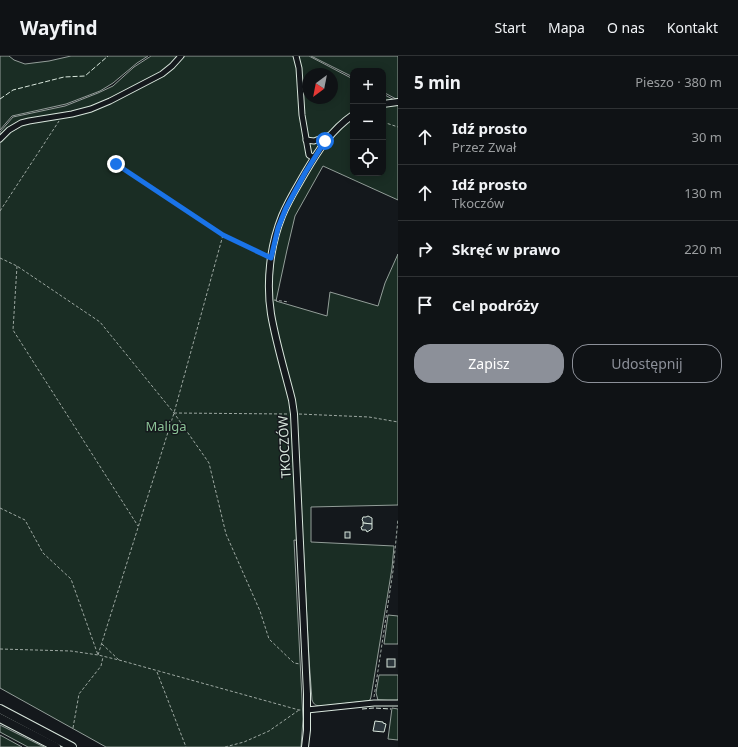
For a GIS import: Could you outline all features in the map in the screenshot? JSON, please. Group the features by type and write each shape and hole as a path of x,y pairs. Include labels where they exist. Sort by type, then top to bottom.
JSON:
{"main road":[{"path":"0,709 72,747"},
{"path":"0,718 56,747"}],"street":[{"path":"0,139 9,130 20,123 62,116 91,109 114,99 162,74 181,56"},
{"path":"296,56 299,68 302,115 306,140 309,154 314,158"},
{"path":"386,104 398,102"},
{"name":"TKOCZÓW","path":"305,747 307,710 306,664 294,414 271,315 269,286 271,258 276,235 291,197 320,148 332,132 350,117"},
{"path":"306,140 314,142 332,132"},
{"path":"307,710 374,703 398,703"}],"path":[{"path":"0,211 62,116"},
{"path":"386,123 398,127"},
{"path":"116,164 223,235 271,258"},
{"path":"98,655 174,413 223,235"},
{"path":"0,258 17,266 100,322 174,413 209,463 226,534 260,611 269,639 294,664 306,664"},
{"path":"17,266 12,330 138,527"},
{"path":"276,300 289,302"},
{"path":"174,413 294,414 370,417 398,422"},
{"path":"0,508 25,520 44,553 71,580 98,655"},
{"path":"374,703 393,571 398,519"},
{"path":"102,643 119,660"},
{"path":"0,649 71,651 98,655 299,710 307,710"},
{"path":"73,728 79,694 101,666 104,657"},
{"path":"157,671 186,747"},
{"path":"225,747 244,742 269,731 299,710"}],"green space":[{"path":"0,56 9,56 14,60 25,64 71,56 148,56 100,91 66,104 12,116 0,130"},
{"name":"Maliga","path":"151,56 309,56 332,68 302,68 302,104 338,104 338,71 350,77 350,176 386,176 386,96 398,102 398,200 323,166 295,216 276,301 327,316 330,292 378,306 385,283 398,254 398,505 311,507 311,542 394,546 392,568 371,697 370,700 367,701 322,706 316,705 312,700 303,541 294,540 303,719 301,747 106,747 0,688 0,132 13,117 65,106 113,86 134,67"},
{"path":"311,56 398,56 398,100 386,94 386,68 350,68 350,76 338,70 338,68 335,68"},
{"path":"388,615 398,616 398,644 384,644"},
{"path":"379,675 398,675 398,701 378,700 376,693"},
{"path":"392,708 398,709 398,740 388,739"},
{"path":"0,725 44,747 28,747 0,732"},
{"path":"0,735 22,747 0,747"}],"building":[{"path":"368,516 372,518 372,524 363,523 363,517"},
{"path":"363,523 372,524 372,529 367,532 366,530 362,530 361,527 363,526"},
{"path":"345,532 350,532 350,538 345,538"},
{"path":"387,659 395,659 395,667 387,667"},
{"path":"375,721 386,724 384,732 373,731"}],"fence":[{"path":"0,99 13,90 64,77 85,76 108,56"},
{"path":"362,709 391,709"}],"route":[{"path":"116,164 223,235 271,258 278,228 286,208 316,154 325,141"}]}
